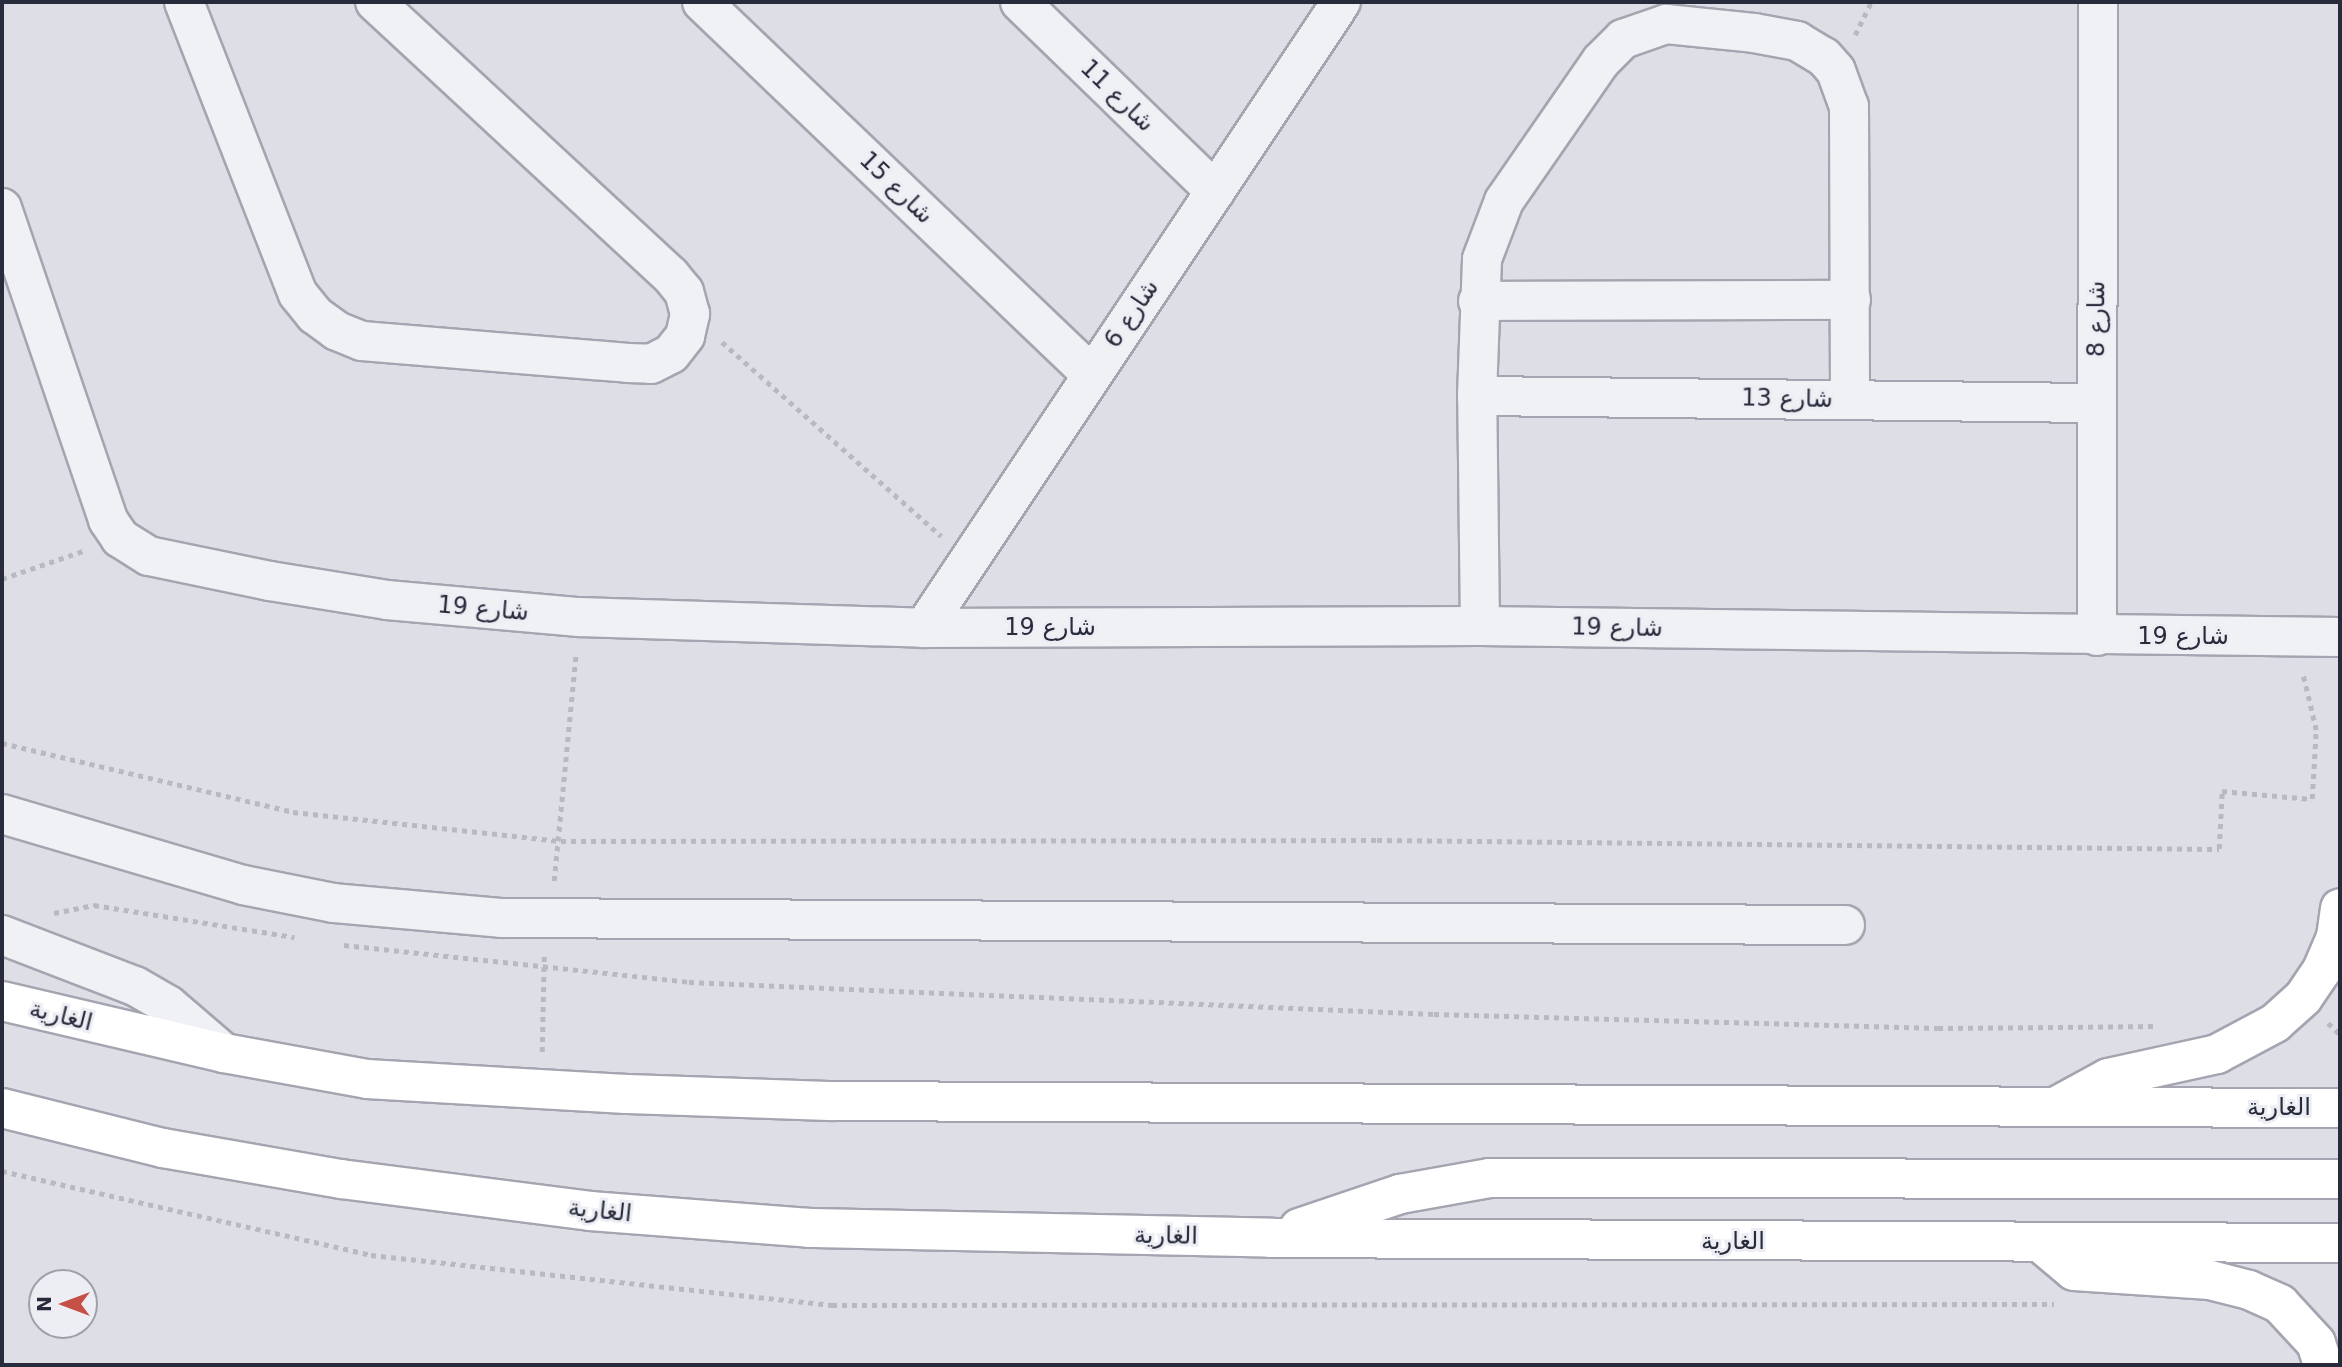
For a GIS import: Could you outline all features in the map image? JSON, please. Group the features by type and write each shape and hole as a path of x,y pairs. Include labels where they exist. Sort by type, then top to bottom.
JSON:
{"main road":[{"path":"2055,1107 2108,1078 2217,1054 2275,1023 2303,998 2322,970 2336,937 2340,908"},
{"name":"الغارية","path":"2,1001 224,1053 367,1079 541,1090 831,1101 2340,1108"},
{"name":"الغارية","path":"2,1108 163,1148 313,1175 590,1211 808,1228 1270,1238 2043,1245 2340,1243"},
{"path":"1270,1238 1400,1194 1490,1178 2340,1178"},
{"path":"2043,1245 2074,1271 2210,1280 2249,1290 2280,1304 2316,1343 2323,1365"}],"street":[{"path":"184,2 299,294 315,315 337,331 388,344 651,364 671,354 685,336 690,314 684,292 670,275 374,2"},
{"name":"شارع 15","path":"702,2 1091,374"},
{"name":"شارع 6","path":"924,628 1341,2"},
{"name":"شارع 8","path":"2097,636 2098,2"},
{"name":"شارع 11","path":"1022,3 1215,191"},
{"path":"1480,626 1478,301 1487,239 1517,181 1610,49 1636,32 1666,24 1797,41 1824,57 1836,71 1849,106 1850,399"},
{"path":"2,208 108,520 120,538"},
{"path":"1478,301 1851,300"},
{"name":"شارع 13","path":"1477,396 2096,403"},
{"name":"شارع 19","path":"120,538 149,556 270,581 387,600 579,618 924,628 1480,626 2097,636 2340,637"},
{"path":"2,814 243,885 334,903 548,918 1845,925"},
{"path":"2,935 135,986 168,1005 224,1053"}],"path":[{"path":"690,314 969,560"},
{"path":"2,579 120,538"},
{"path":"541,1090 542,968 561,841 579,618"},
{"path":"2,743 293,812 561,841 1391,840 2219,849 2222,791 2312,799 2316,730 2295,637"},
{"path":"41,916 94,905 299,938"},
{"path":"340,944 689,982 1434,1014 1938,1028 2169,1026"},
{"path":"2,1171 372,1255 832,1306 2058,1304"}]}
